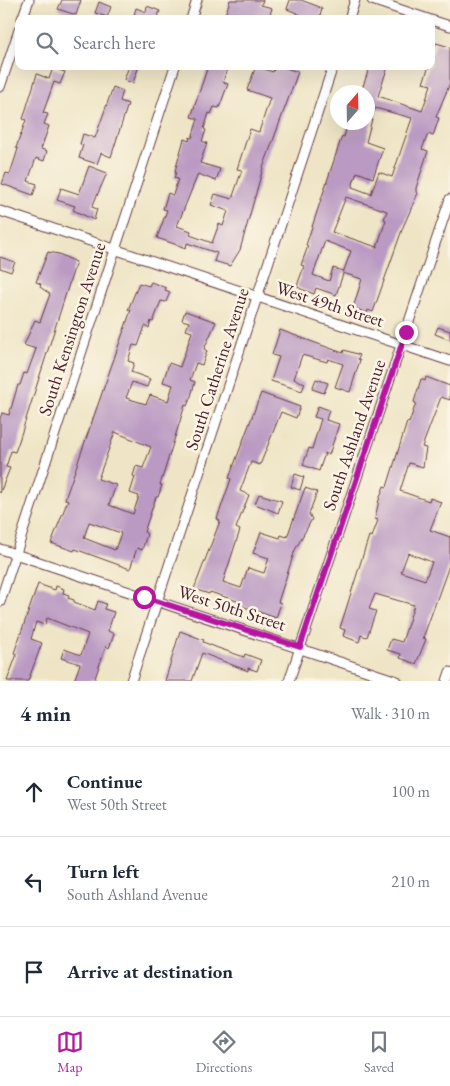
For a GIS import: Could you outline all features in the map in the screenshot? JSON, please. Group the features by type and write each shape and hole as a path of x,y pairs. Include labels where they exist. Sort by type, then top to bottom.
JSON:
{"street":[{"path":"23,15 29,0"},
{"path":"192,15 197,0"},
{"path":"350,15 355,0"},
{"path":"372,0 416,15"},
{"path":"435,21 450,26"},
{"path":"0,87 15,42"},
{"name":"South Kensington Avenue","path":"0,602 175,70"},
{"name":"South Catherine Avenue","path":"131,681 332,70"},
{"name":"South Ashland Avenue","path":"289,681 450,199"},
{"name":"West 49th Street","path":"0,211 450,361"},
{"name":"West 50th Street","path":"0,549 300,647 397,681"},
{"path":"447,681 450,672"}],"building":[{"path":"62,0 81,0 76,15 58,9"},
{"path":"230,0 263,0 261,5 272,8 270,15 225,15"},
{"path":"290,0 301,0 322,9 320,15 301,15 287,9"},
{"path":"99,2 111,7 108,15 95,13"},
{"path":"147,6 160,11 158,15 134,15 136,8 146,12"},
{"path":"436,43 450,47 450,83 436,117 439,118 433,136 428,134 422,149 428,151 416,188 418,193 403,227 373,312 368,310 367,313 353,308 362,279 343,273 336,295 316,288 314,294 297,286 304,266 301,265 308,246 306,245 342,136 344,137 346,130 369,130 366,142 383,148 373,178 357,172 352,187 371,194 379,172 392,177 412,118 375,108 375,85 363,85 369,70 387,70 378,96 422,111 431,85 423,83 428,70 435,70","holes":["346,197 387,211 384,219 386,220 377,247 332,232","325,241 351,251 344,271 333,268 329,281 313,275"]},
{"path":"52,70 65,72 60,84 54,82 43,113 48,114 44,124 49,126 41,149 47,151 44,161 36,158 28,181 37,184 33,195 2,184 6,173 10,174 18,149 16,148 26,120 23,119 37,74 49,79"},
{"path":"128,70 138,70 133,83 124,80"},
{"path":"207,70 227,70 223,82 228,84 219,108 214,107 211,114 209,113 204,129 206,130 202,141 207,143 200,163 220,169 216,181 198,174 177,226 191,231 190,235 212,243 219,224 223,226 228,211 211,205 215,194 232,199 242,170 237,169 250,129 259,132 270,98 247,90 254,70 273,72 274,70 292,70 298,72 263,168 240,250 230,266 214,261 217,253 187,243 186,248 157,238 167,210 163,209 168,193 173,195 178,179 174,178 175,171 184,139 189,141 190,137 192,138 198,119 191,117"},
{"path":"113,87 123,91 120,101 128,104 111,157 101,153 97,164 79,158 83,145 80,144 83,134 95,138"},
{"path":"89,166 107,173 92,207 97,209 94,220 73,210 75,206 57,200 61,188 79,194"},
{"path":"48,252 59,254 76,262 19,441 15,452 11,451 6,467 10,468 0,493 0,419 2,413 9,415 18,385 20,385 24,373 27,374 36,349 24,345 35,320 40,322 50,294 40,287 41,284 36,282"},
{"path":"0,257 15,262 11,272 0,268"},
{"path":"151,282 166,288 165,290 170,292 166,302 161,301 149,328 145,326 138,346 133,345 128,361 134,363 131,372 150,379 147,387 132,382 126,398 146,404 150,395 168,401 173,385 163,382 169,363 180,367 192,332 186,330 189,322 182,320 185,311 216,322 204,349 207,351 202,365 196,363 190,380 195,382 191,396 187,406 185,405 160,485 162,485 144,532 147,534 142,550 137,548 130,569 75,549 74,551 51,543 68,500 65,499 131,310 128,310 139,283 149,286","holes":["115,432 151,447 143,468 136,466 133,476 135,477 130,493 139,496 133,514 109,505 116,485 98,479","89,522 121,533 115,550 84,538"]},
{"path":"438,327 450,331 450,340 435,334"},
{"path":"280,330 343,353 344,350 360,355 350,392 335,387 343,364 328,359 327,362 302,355 294,379 305,383 302,391 271,381 279,357 272,355"},
{"path":"426,377 450,386 450,400 441,397 422,447 426,448 423,467 409,463 400,491 429,501 430,498 441,502 430,530 450,537 450,563 423,638 426,639 416,664 400,658 401,654 387,650 391,639 402,642 414,605 375,594 369,609 376,611 367,637 361,635 359,642 343,636 345,630 340,628 369,536 372,537 378,520 375,519 379,500 384,486 387,487 407,422 409,423 416,403 414,402 421,379 425,381","holes":["408,553 432,562 425,580 401,572"]},
{"path":"316,379 328,383 324,393 312,389"},
{"path":"261,393 300,407 296,418 281,412 260,465 251,462 240,491 249,495 236,528 240,530 223,582 241,588 248,568 264,573 269,558 253,553 261,532 280,538 281,535 287,537 305,488 317,492 309,514 312,519 295,550 278,602 281,603 276,618 236,604 237,601 194,589 220,521 217,519 231,479 229,478"},
{"path":"318,406 329,410 326,420 339,424 329,455 325,453 319,471 303,465 309,448 312,449 321,419 314,417"},
{"path":"295,474 304,477 300,490 291,487"},
{"path":"259,494 282,501 278,513 255,504"},
{"path":"38,584 55,590 56,586 64,589 63,593 69,595 68,598 95,610 98,601 106,604 104,609 114,612 108,631 114,634 109,648 106,646 94,681 74,681 80,664 61,658 64,649 81,655 88,634 47,618 45,625 36,622 31,639 42,643 28,681 7,681 17,654 14,653"},
{"path":"180,631 204,640 203,642 218,648 244,657 245,654 261,660 257,671 248,668 248,671 202,653 192,681 165,681"}],"route":[{"path":"144,597 300,647 406,332"}]}
